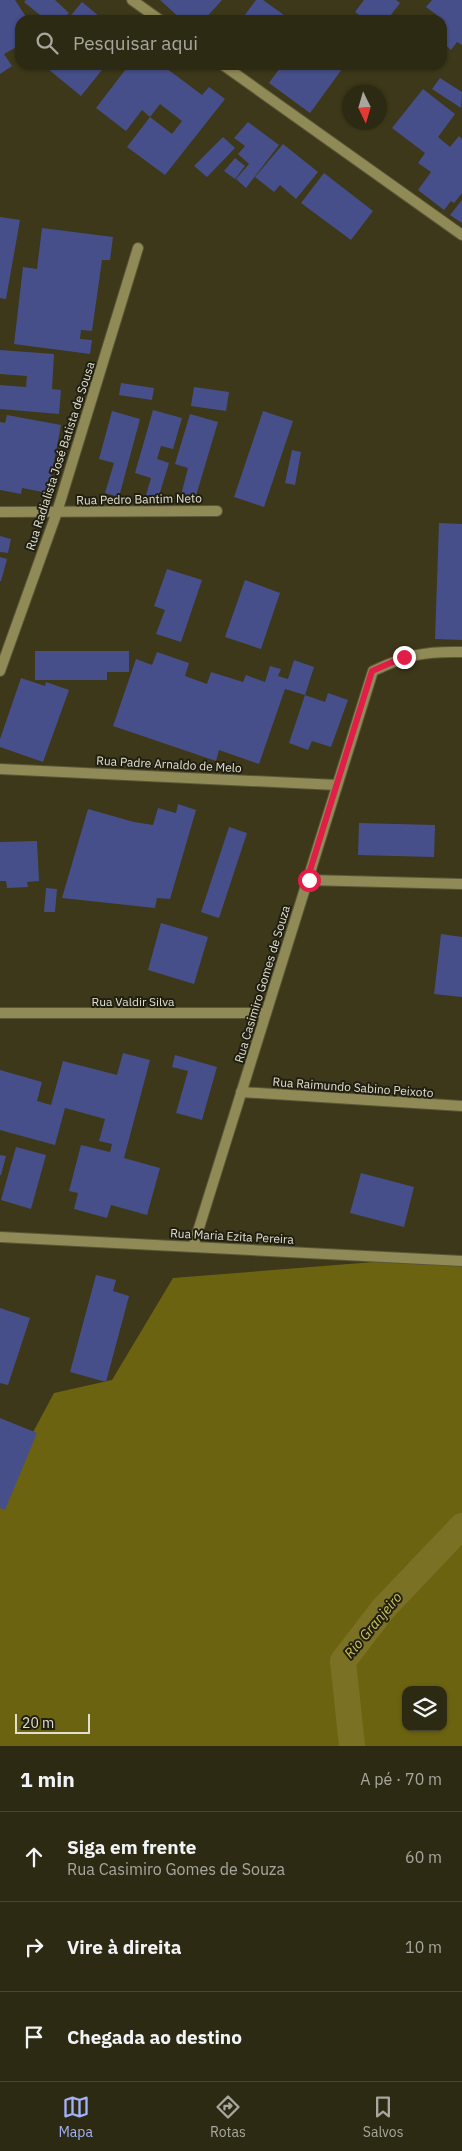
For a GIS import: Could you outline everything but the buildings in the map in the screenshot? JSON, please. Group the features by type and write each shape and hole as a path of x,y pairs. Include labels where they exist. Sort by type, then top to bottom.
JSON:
{"street":[{"path":"132,0 153,15"},
{"path":"230,70 462,235"},
{"name":"Rua Radialista José Batista de Sousa","path":"0,671 57,512 138,248"},
{"name":"Rua Pedro Bantim Neto","path":"0,512 218,511"},
{"name":"Rua Casimiro Gomes de Souza","path":"193,1247 372,671 404,657 438,651 462,652"},
{"name":"Rua Padre Arnaldo de Melo","path":"0,769 337,785"},
{"path":"307,880 462,884"},
{"name":"Rua Valdir Silva","path":"0,1013 266,1013"},
{"name":"Rua Raimundo Sabino Peixoto","path":"242,1092 462,1106"},
{"name":"Rua Maria Ezita Pereira","path":"0,1237 462,1261"}],"shaded area":[{"path":"462,1255 462,1746 0,1746 0,1494 54,1393 112,1380 173,1278"}],"waterway":[{"name":"Rio Granjeiro","path":"352,1746 343,1661 383,1609 462,1526"}],"route":[{"path":"309,880 307,880 372,671 404,657"}]}
